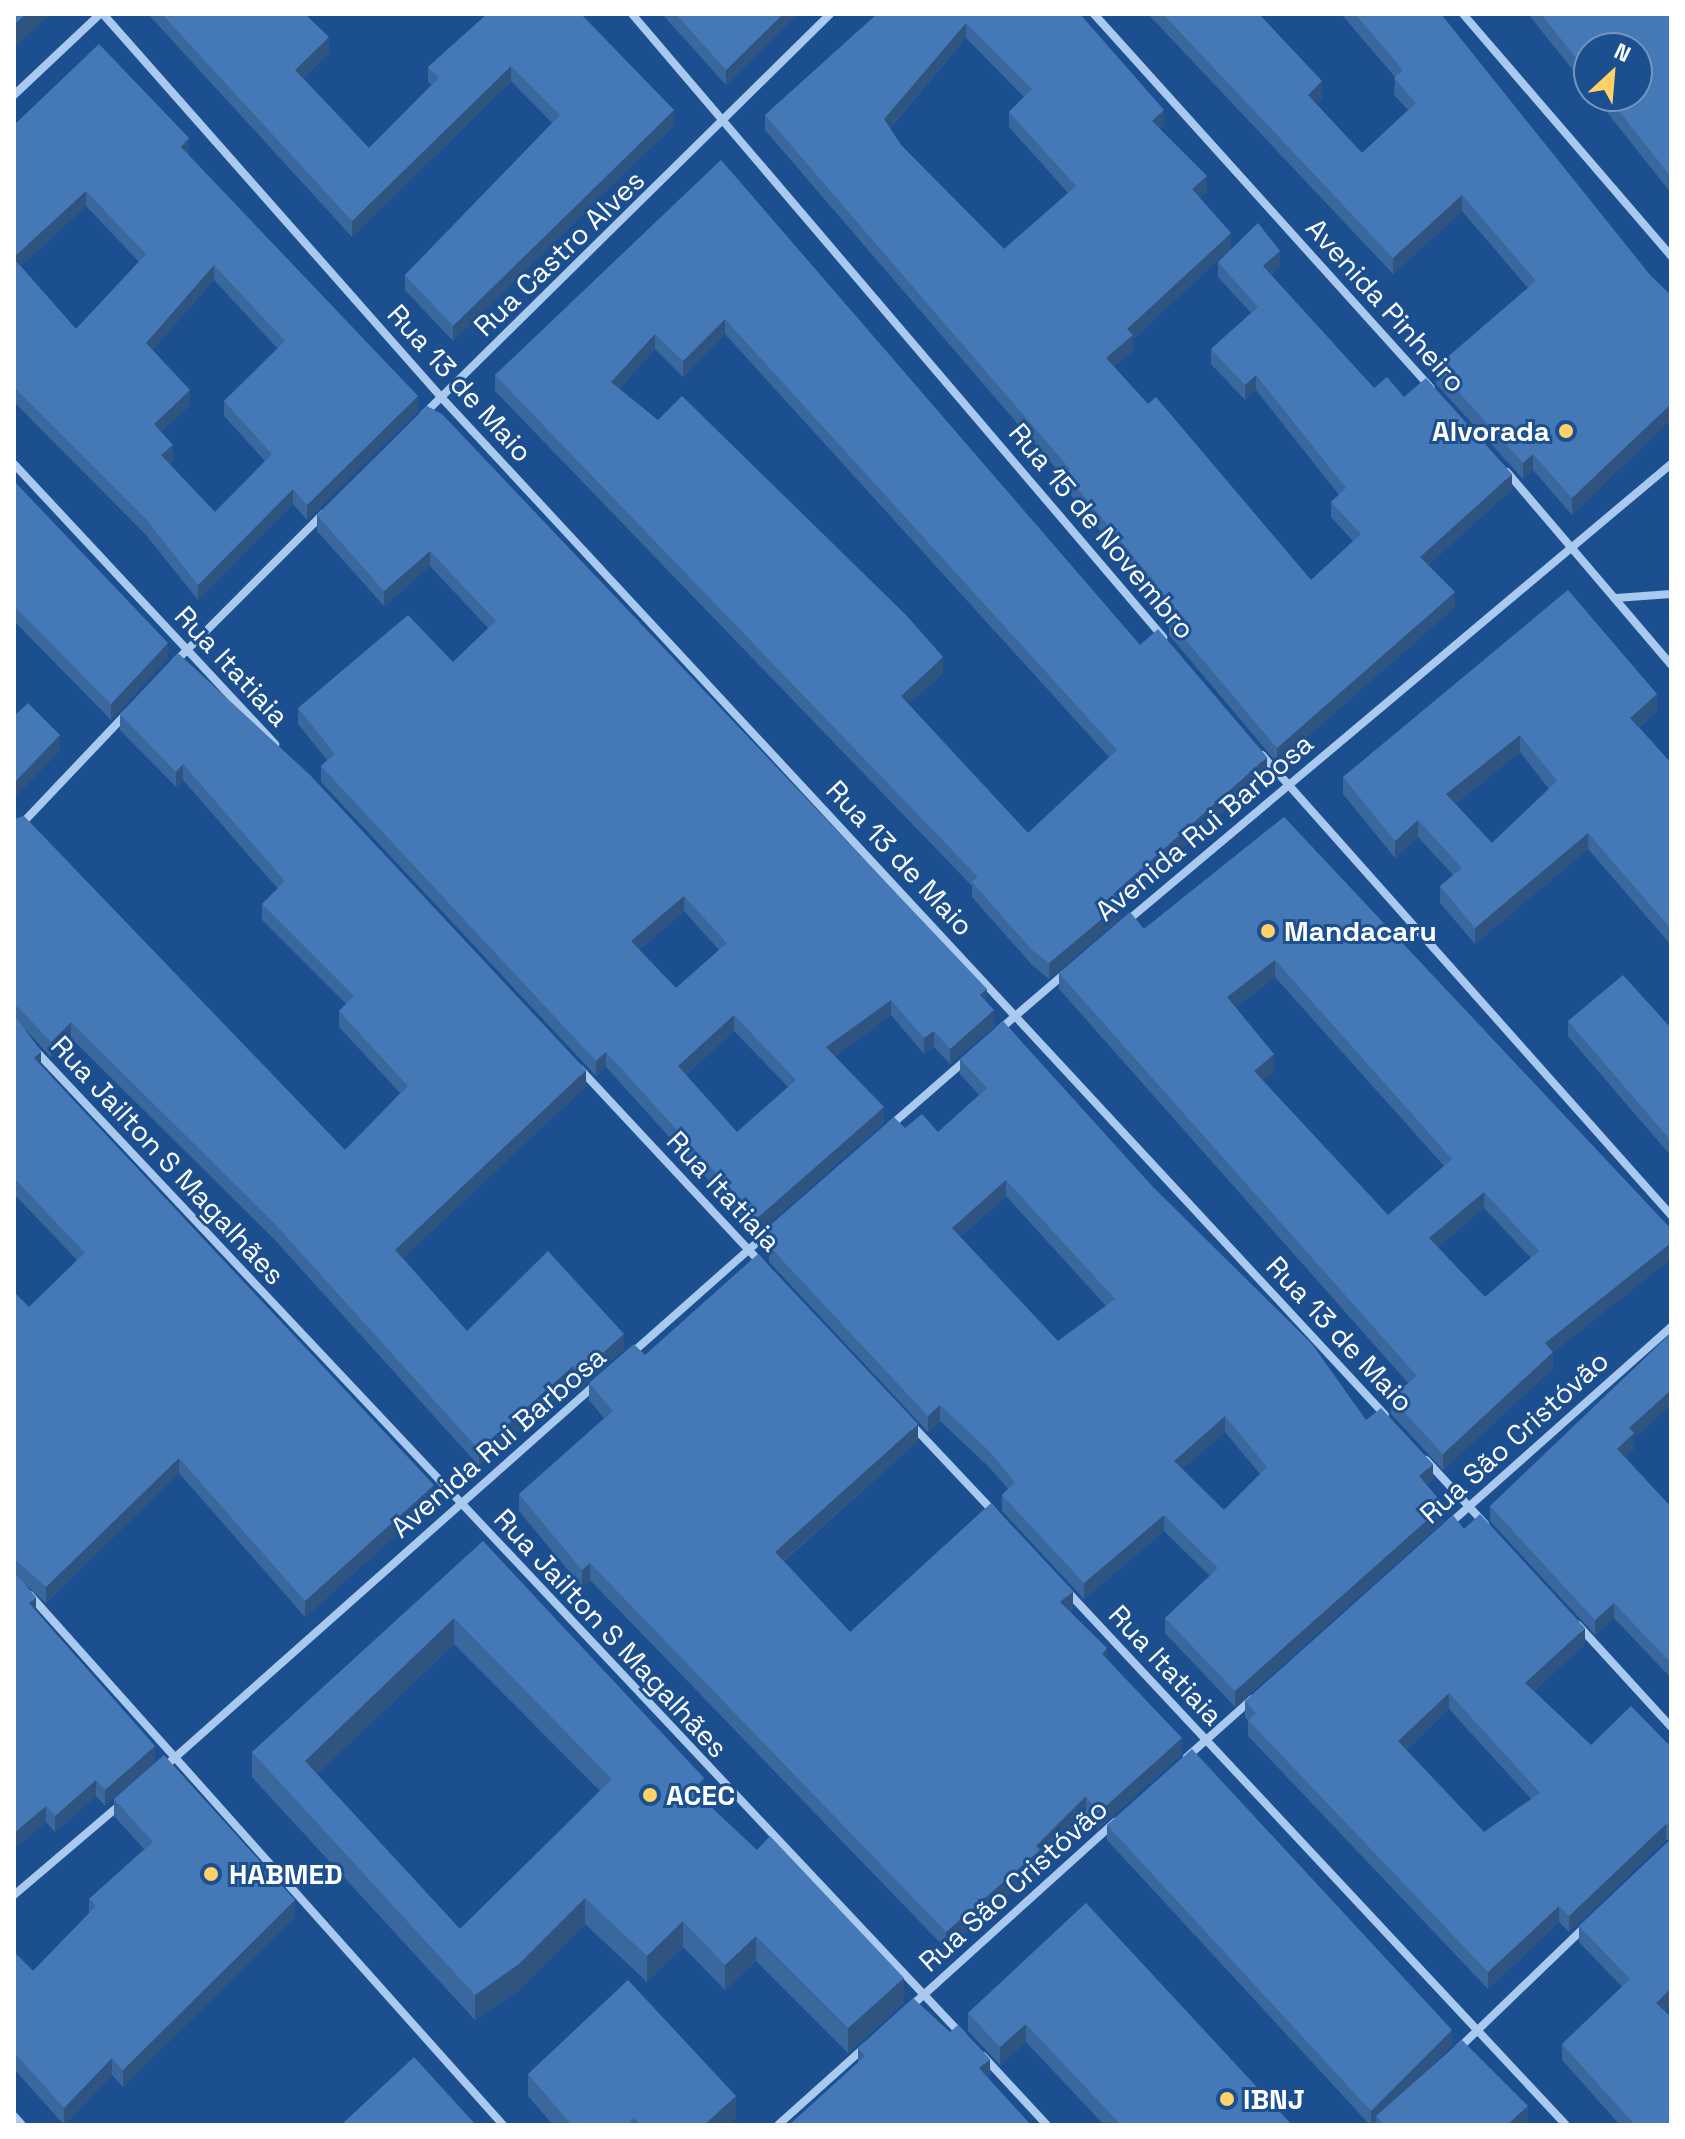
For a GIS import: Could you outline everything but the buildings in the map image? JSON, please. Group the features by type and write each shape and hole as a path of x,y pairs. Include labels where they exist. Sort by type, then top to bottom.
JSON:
{"street":[{"path":"14,95 102,14"},
{"name":"Rua 13 de Maio","path":"102,14 441,397 1017,1015 1393,1425"},
{"name":"Rua 15 de Novembro","path":"632,14 728,122 1176,652"},
{"name":"Rua Castro Alves","path":"408,430 728,122 830,14"},
{"name":"Avenida Pinheiro","path":"1094,14 1436,394"},
{"path":"1463,14 1671,256"},
{"name":"Rua Itatiaia","path":"14,464 284,753"},
{"name":"Avenida Rui Barbosa","path":"1111,935 1287,785 1575,548 1671,464"},
{"path":"1500,465 1575,548 1671,665"},
{"path":"165,672 331,507"},
{"path":"1616,598 1671,594"},
{"path":"14,832 133,706"},
{"path":"1257,749 1671,1215"},
{"path":"993,1035 1075,965"},
{"name":"Rua Jailton S Magalhães","path":"25,1040 1047,2125"},
{"path":"877,1137 982,1045"},
{"name":"Rua Itatiaia","path":"565,1054 771,1273"},
{"name":"Avenida Rui Barbosa","path":"622,1362 784,1219"},
{"name":"Rua São Cristóvão","path":"1433,1538 1671,1327"},
{"name":"Avenida Rui Barbosa","path":"150,1779 610,1372"},
{"path":"901,1413 999,1518"},
{"name":"Rua 13 de Maio","path":"1415,1448 1490,1530"},
{"name":"Rua Itatiaia","path":"1054,1577 1566,2125"},
{"path":"24,1588 173,1759 503,2125"},
{"path":"1565,1611 1671,1727"},
{"path":"1171,1772 1266,1687"},
{"path":"14,1895 128,1798"},
{"name":"Rua São Cristóvão","path":"902,2015 1124,1814"},
{"path":"1444,2062 1602,1910"},
{"path":"778,2125 879,2035"},
{"path":"14,2116 22,2125"}],"place":[{"name":"Alvorada","path":"1566,431"},
{"name":"Mandacaru","path":"1268,931"},
{"name":"ACEC","path":"650,1795"},
{"name":"HABMED","path":"211,1874"},
{"name":"IBNJ","path":"1227,2099"}]}
